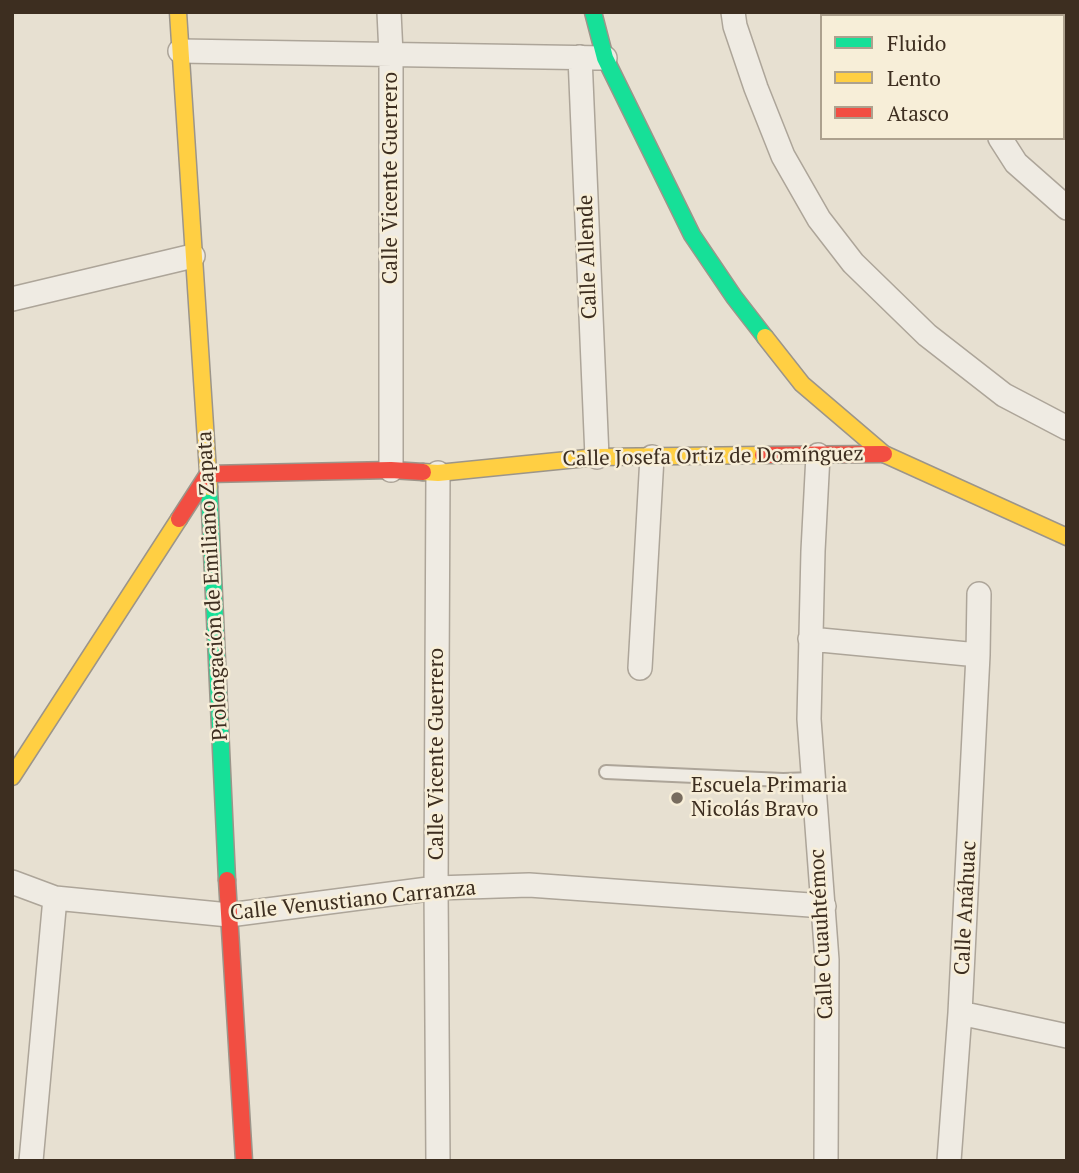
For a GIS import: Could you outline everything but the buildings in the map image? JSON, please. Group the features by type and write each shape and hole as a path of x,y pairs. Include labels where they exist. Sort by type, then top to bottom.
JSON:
{"street":[{"name":"Prolongación de Emiliano Zapata","path":"178,12 208,474 229,915 244,1161"},
{"name":"Calle Vicente Guerrero","path":"389,12 391,470"},
{"path":"593,12 605,58 692,235 734,298 802,384 884,454 1067,537"},
{"path":"733,12 735,26 756,88 783,156 819,219 853,263 927,335 1004,395 1067,428"},
{"path":"180,51 605,58"},
{"name":"Calle Allende","path":"580,57 597,457"},
{"path":"1001,140 1016,163 1067,208"},
{"path":"12,299 193,256"},
{"name":"Calle Josefa Ortiz de Domínguez","path":"208,474 391,470 438,473 597,457 884,454"},
{"name":"Calle Cuauhtémoc","path":"818,455 809,719 827,960 826,1161"},
{"path":"640,668 652,457"},
{"name":"Calle Vicente Guerrero","path":"438,473 438,1161"},
{"path":"12,777 20,756 208,474"},
{"name":"Calle Anáhuac","path":"949,1161 960,1013 979,594"},
{"path":"810,639 978,656"},
{"name":"Calle Venustiano Carranza","path":"12,883 55,898 229,915 436,888 529,885 824,906"},
{"path":"31,1161 55,898"},
{"path":"960,1013 1067,1036"}],"lane":[{"path":"606,772 813,779"}],"traffic: fast":[{"path":"593,12 605,58 692,235 765,337"},
{"path":"209,487 227,880"}],"traffic: slow":[{"path":"178,12 209,487"},
{"path":"765,337 802,384 884,454 1067,537"},
{"path":"423,472 438,473 597,457 763,455"},
{"path":"12,777 179,519"}],"traffic: jam":[{"path":"763,455 884,454"},
{"path":"179,519 208,474 391,470 423,472"},
{"path":"227,880 244,1161"}],"place":[{"name":"Escuela Primaria Nicolás Bravo","path":"677,798"}]}
